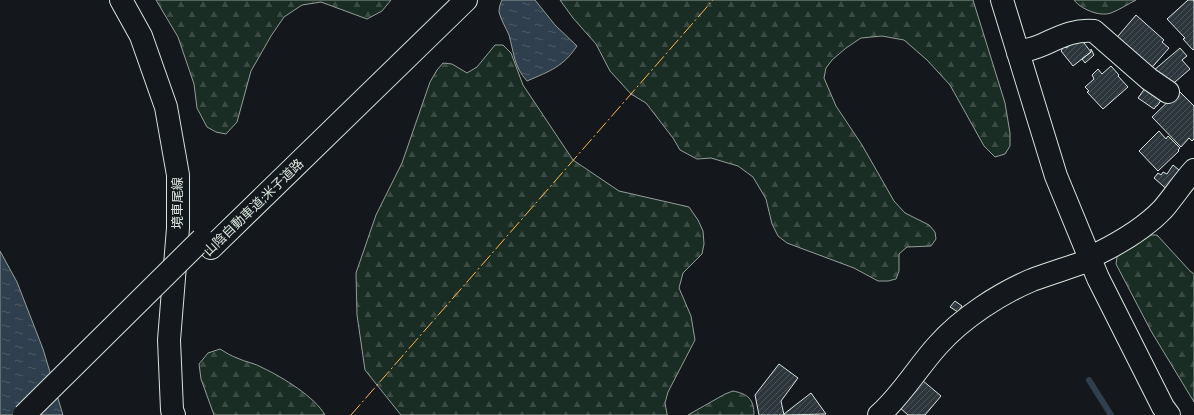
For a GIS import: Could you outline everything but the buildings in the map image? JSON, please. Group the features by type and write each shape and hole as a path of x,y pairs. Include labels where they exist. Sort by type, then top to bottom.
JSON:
{"main road":[{"name":"境車尾線","path":"121,0 141,36 166,107 178,175 178,228 169,340 172,410 174,415"},
{"name":"山陰自動車道;米子道路","path":"24,415 206,244 418,37 448,0"},
{"name":"山陰自動車道;米子道路","path":"418,37 466,0"},
{"path":"1002,0 1056,176 1095,256 1098,278 1169,415"},
{"path":"1018,53 1068,33 1084,30 1094,31 1149,79 1168,92"},
{"path":"879,415 890,406 938,346 954,329 976,312 1005,293 1026,283 1095,256 1131,236 1153,219 1194,170"},
{"name":"山陰自動車道;米子道路","path":"41,415 206,244"}],"green space":[{"path":"156,0 391,0 382,11 367,19 321,2 302,5 284,17 251,71 237,122 226,134 216,132 207,127 197,108 194,84 178,37"},
{"path":"560,0 973,0 1005,103 1010,133 1010,146 1005,154 995,157 984,146 950,85 927,60 904,40 882,36 861,38 832,60 826,68 824,78 836,106 862,145 894,201 905,213 929,225 935,232 936,239 931,246 907,247 899,254 899,271 896,279 878,281 854,268 787,243 778,236 772,224 766,199 753,177 738,166 711,158 697,159 680,150 673,138 646,103 631,94 610,71 596,44 573,18"},
{"path":"1074,0 1136,0 1114,12 1101,14 1086,9"},
{"path":"495,45 503,45 511,53 523,85 573,160 619,191 689,207 698,220 703,231 704,244 702,254 683,273 679,288 691,316 695,340 668,392 665,403 668,415 401,415 365,370 357,315 356,273 376,215 402,163 430,82 437,70 443,63 452,64 467,73 477,67"},
{"path":"1144,235 1157,235 1194,274 1194,402 1151,331 1116,264 1117,257 1120,253"},
{"path":"220,349 235,357 260,366 288,382 314,401 325,415 214,415 201,379 199,364 208,353"},
{"path":"733,391 743,394 749,398 753,405 754,415 688,415 725,394"}],"water":[{"path":"502,0 535,0 555,25 577,46 561,64 527,81 519,70 513,54 509,35 499,12"},
{"path":"0,251 17,282 43,349 63,415 0,415"}],"waterway":[{"path":"1089,380 1111,415"}],"power":[{"path":"351,415 713,0"}]}
